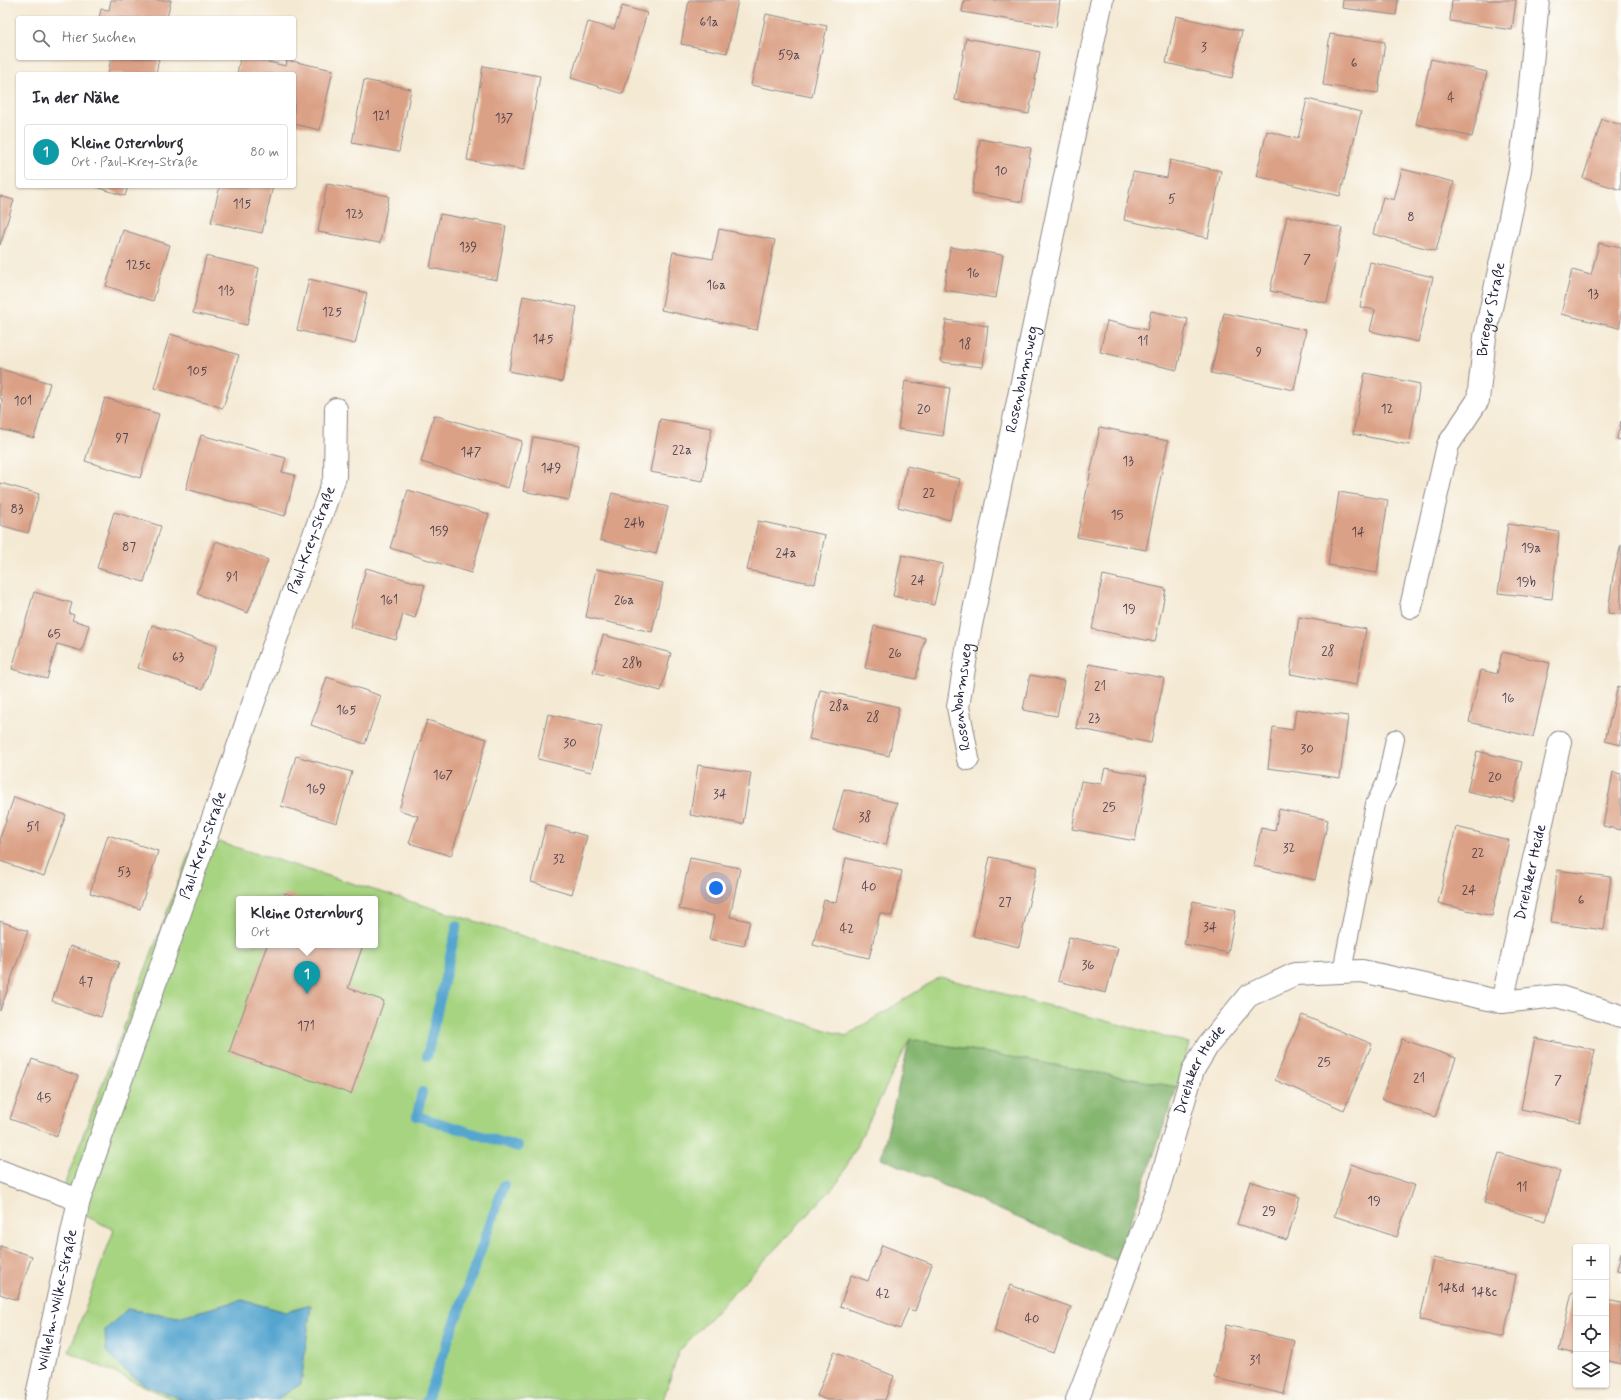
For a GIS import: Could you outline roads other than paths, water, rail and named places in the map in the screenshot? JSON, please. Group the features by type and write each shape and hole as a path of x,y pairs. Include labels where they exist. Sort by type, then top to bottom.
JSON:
{"street":[{"name":"Rosenbohmsweg","path":"968,759 958,707 970,630 1102,0"},
{"name":"Brieger Straße","path":"1411,607 1448,445 1478,400 1485,337 1520,170 1538,0"},
{"name":"Paul-Krey-Straße","path":"79,1200 273,647 335,477 336,409"},
{"name":"Drielaker Heide","path":"1502,1002 1560,742"},
{"name":"Drielaker Heide","path":"1077,1400 1159,1187 1193,1070 1208,1045 1248,996 1295,974 1342,971 1362,972 1502,1002 1557,996 1621,1016"},
{"path":"0,1171 79,1200"},
{"name":"Wilhelm-Wilke-Straße","path":"36,1400 79,1200"}],"lane":[{"path":"1342,971 1375,804 1386,782 1395,739"}],"water":[{"path":"242,1300 286,1312 311,1305 301,1384 275,1400 183,1400 143,1384 123,1369 106,1351 105,1330 127,1309 178,1317"}],"waterway":[{"path":"427,1056 457,925"},
{"path":"422,1092 417,1116 518,1147"},
{"path":"427,1400 504,1185"}],"place":[{"name":"Kleine Osternburg","path":"307,994"}]}
